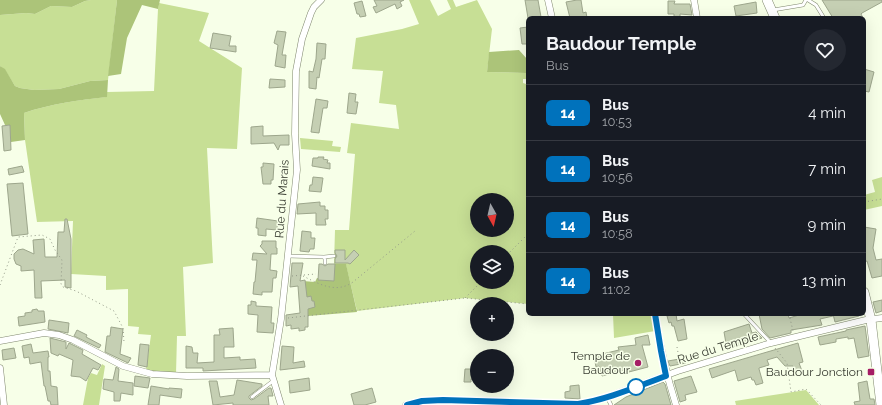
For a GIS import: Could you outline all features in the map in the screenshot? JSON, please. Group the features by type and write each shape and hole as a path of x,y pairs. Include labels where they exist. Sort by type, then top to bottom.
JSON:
{"main road":[{"path":"767,0 773,14"},
{"path":"866,300 871,320 881,405"}],"street":[{"path":"548,0 552,16"},
{"path":"690,0 695,0 697,16"},
{"name":"Rue du Marais","path":"282,405 272,378 281,319 297,170 295,134 297,62 302,39 311,12 319,1"},
{"path":"655,316 666,376 676,405"},
{"name":"Rue du Temple","path":"406,405 422,401 443,400 572,404 590,402 678,372 771,343 882,318"},
{"path":"0,341 44,333 59,335 73,340 123,366 152,374 272,378"},
{"path":"0,368 4,405"}],"lane":[{"path":"773,14 803,5 807,0 816,5 823,16"},
{"path":"288,256 334,256"},
{"path":"324,257 325,264"},
{"path":"746,316 771,343"},
{"path":"252,397 272,378"},
{"path":"607,397 611,405"}],"path":[{"path":"866,202 882,199"},
{"path":"303,276 328,287 345,287 415,231"},
{"path":"0,285 18,237 42,235 50,239 54,250 62,260 61,284 63,287 76,291 114,311 123,328 124,342"},
{"path":"514,248 526,236"},
{"path":"286,276 316,274"},
{"path":"465,298 474,289"},
{"path":"281,319 465,298 526,304"},
{"path":"790,316 795,338"},
{"path":"771,343 787,363 791,392 806,389 821,405"},
{"path":"677,347 679,358 677,361 678,372"}],"green space":[{"path":"0,0 91,0 72,7 51,6 35,14 26,13 0,15"},
{"path":"91,0 117,0 108,80 90,81 59,89 34,90 15,86 5,70 0,66 0,15 26,13 35,14 51,6 72,7"},
{"path":"117,0 160,0 158,9 142,5 127,38 121,74 108,76"},
{"path":"409,0 430,0 438,16 451,9 447,0 453,0 456,7 477,0 492,29 487,72 526,73 526,79 523,79 523,83 526,84 526,304 514,303 514,297 470,297 470,298 357,311 346,265 334,264 335,230 349,230 355,154 347,153 351,123 399,129 396,105 379,103 383,71 352,69 356,38 419,24"},
{"path":"159,3 209,13 199,41 242,68 237,149 207,148 213,263 183,267 186,336 177,336 176,374 146,370 151,335 138,334 139,327 128,326 128,289 106,290 106,276 71,274 73,221 37,222 25,140 24,113 54,105 106,97 107,92 154,91"},
{"path":"519,50 526,58 526,73 487,72 489,52"},
{"path":"0,66 5,69 15,86 34,90 59,89 90,81 108,80 107,97 44,107 24,113 25,140 11,142 9,125 5,125 0,114"},
{"path":"300,138 333,141 332,146 341,147 340,152 301,149"},
{"path":"882,177 882,206 866,210 866,194 875,192 872,180"},
{"path":"334,264 346,264 357,312 308,316 303,281 315,282 317,278 333,278"},
{"path":"613,316 652,316 655,331 614,338"},
{"path":"102,364 105,366 99,405 83,405 88,378 91,373 97,375"},
{"path":"806,390 819,405 736,405 735,401"}],"building":[{"path":"374,0 404,0 400,2 402,6 397,9 395,4 376,13 373,7 377,6"},
{"path":"525,0 538,0 541,16 528,16"},
{"path":"581,0 583,13 586,12 587,16 570,16 566,2"},
{"path":"822,0 882,0 882,2 862,13 862,16 832,16"},
{"path":"362,1 366,16 360,17 359,14 357,14 354,3"},
{"path":"668,1 675,1 674,4 690,4 692,15 680,14 680,16 674,16 674,14 668,14"},
{"path":"756,2 757,13 736,16 734,6"},
{"path":"526,27 526,44 522,44 520,28"},
{"path":"277,31 286,32 282,55 286,55 285,68 275,66 278,45 274,43"},
{"path":"213,33 231,36 229,46 236,46 236,52 210,48"},
{"path":"317,43 326,44 325,59 322,59 319,78 317,77 316,89 309,88 309,71 313,72"},
{"path":"866,70 874,72 869,92 866,91"},
{"path":"270,79 285,80 285,87 269,88"},
{"path":"349,93 356,94 355,102 358,102 356,114 347,113"},
{"path":"316,99 328,101 327,108 323,108 319,133 311,132"},
{"path":"10,125 11,150 4,151 2,126"},
{"path":"263,126 263,136 289,135 289,145 280,145 278,150 274,143 251,144 251,127"},
{"path":"324,157 323,159 328,160 327,163 330,163 330,169 312,166 313,158"},
{"path":"263,163 274,164 273,180 271,180 271,184 263,184 261,167 263,167"},
{"path":"22,166 24,172 9,175 8,169"},
{"path":"313,177 323,178 321,192 309,191 310,185 312,185"},
{"path":"23,183 28,234 12,236 7,184"},
{"path":"320,202 320,206 325,206 325,210 328,210 328,219 325,219 326,225 316,225 316,213 297,214 298,204"},
{"path":"257,218 278,221 277,230 266,229 266,236 258,235 258,228 256,228"},
{"path":"65,219 67,219 71,239 71,288 65,287 65,280 41,281 42,298 35,298 34,270 21,271 21,266 16,264 14,254 18,250 23,249 34,254 33,240 44,239 45,257 57,257 58,232 64,232"},
{"path":"866,227 876,229 873,248 876,260 882,259 882,276 872,278 867,261"},
{"path":"302,231 311,232 311,238 315,238 314,249 310,249 309,252 300,251"},
{"path":"262,241 276,241 277,254 271,254 270,270 277,271 276,278 273,278 272,292 262,292 262,295 253,294 257,260 252,260 253,253 267,254 260,246"},
{"path":"335,250 345,250 345,260 354,250 359,255 350,264 335,263 337,256"},
{"path":"292,263 303,263 300,281 305,280 307,297 311,296 315,307 308,309 308,327 305,327 305,330 299,331 299,328 291,329 291,325 286,326 286,315 300,313 298,286 290,287"},
{"path":"319,264 325,266 328,264 335,264 334,281 318,280"},
{"path":"882,300 882,311 876,313 873,302"},
{"path":"251,301 256,302 256,306 272,307 271,323 274,323 273,333 257,332 258,315 248,314 248,305 251,305"},
{"path":"37,309 38,311 44,311 45,322 19,326 18,317 25,316 25,313 32,312 32,310"},
{"path":"667,316 676,316 677,321 684,319 687,339 678,341 674,326 672,326 671,322 669,323"},
{"path":"759,316 788,316 789,318 796,316 833,316 820,319 822,325 791,330 791,333 770,338 762,329"},
{"path":"834,316 859,316 835,322"},
{"path":"49,320 69,323 68,333 48,329"},
{"path":"749,324 752,333 756,332 762,338 727,349 724,332"},
{"path":"865,326 869,356 858,358 854,338 848,339 848,337 836,339 836,342 820,345 818,337"},
{"path":"111,327 123,329 120,354 131,358 128,363 105,352 107,336 110,336"},
{"path":"233,328 234,347 224,347 224,358 240,357 240,360 255,359 256,368 203,371 203,368 186,368 186,346 192,347 193,353 198,353 197,363 214,362 214,335 220,335 219,329"},
{"path":"77,330 101,345 99,348 74,336"},
{"path":"648,335 650,345 642,345 648,367 625,373 624,370 602,376 599,366 596,367 594,356 619,350 618,347 636,345 635,338"},
{"path":"50,338 66,342 66,349 69,343 83,350 82,354 101,365 98,370 93,368 86,381 80,377 71,376 73,360 59,354 58,356 51,353"},
{"path":"798,343 803,362 799,363 802,371 795,372 793,366 785,366 777,357 767,360 769,365 759,368 763,383 756,385 751,377 738,381 735,370 712,378 709,369"},
{"path":"31,344 33,353 48,351 48,371 50,371 51,386 57,387 58,405 51,405 50,401 48,401 44,386 41,362 30,364 29,357 24,358 22,346"},
{"path":"140,344 149,345 147,367 138,365"},
{"path":"282,346 294,347 293,363 304,361 305,367 280,370"},
{"path":"14,348 16,358 3,360 2,350"},
{"path":"685,358 686,363 670,366 668,361"},
{"path":"116,367 119,369 118,381 133,383 133,395 121,393 120,401 114,401 114,392 103,389 104,379 113,380"},
{"path":"465,369 470,369 470,382 464,382"},
{"path":"135,376 150,378 148,388 134,386"},
{"path":"691,376 697,392 685,395 686,400 680,402 674,381"},
{"path":"309,378 310,390 290,393 289,381"},
{"path":"237,380 262,384 262,386 249,396 251,400 271,388 273,396 268,396 269,405 233,405 233,403 213,405 209,381 217,381 220,397 234,395"},
{"path":"867,381 870,399 874,399 875,405 855,405 854,402 860,401 858,383"},
{"path":"663,382 665,384 671,405 614,405 626,397"},
{"path":"579,385 580,399 565,398 565,392 570,391 570,386"},
{"path":"151,386 169,389 182,389 181,398 160,395 159,405 148,405"},
{"path":"372,388 376,402 365,405 354,405 351,394"}],"bus line":[{"name":"14","path":"407,405 422,401 443,400 578,404 607,397 666,376 655,316"}],"place":[{"name":"Temple de Baudour","path":"638,363"},
{"name":"Baudour Jonction","path":"871,372"}]}
